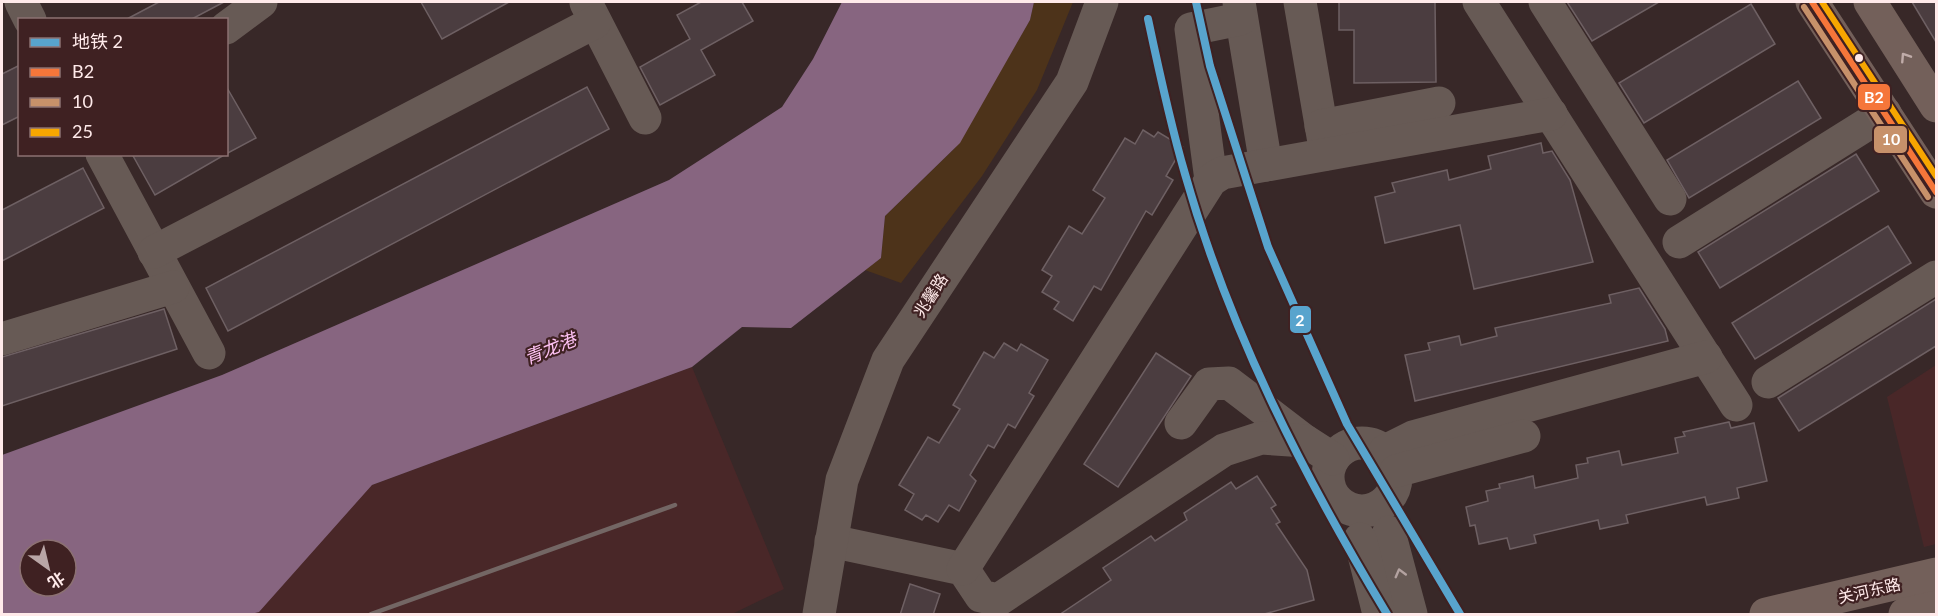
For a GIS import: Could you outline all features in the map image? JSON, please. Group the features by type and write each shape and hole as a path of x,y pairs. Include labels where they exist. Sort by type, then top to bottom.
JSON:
{"main road":[{"path":"1812,2 1936,192"},
{"path":"1870,2 1936,106"},
{"name":"关河东路","path":"1766,615 1936,574"},
{"name":"关河东路","path":"1905,615 1936,607"}],"street":[{"path":"21,2 29,18"},
{"path":"228,26 261,2"},
{"name":"兆馨路","path":"819,615 842,480 888,360 1072,82 1102,2"},
{"path":"1300,2 1324,140"},
{"path":"1479,2 1736,405"},
{"path":"1545,2 1670,199"},
{"path":"1211,180 1191,29 1239,10 1266,165"},
{"path":"154,252 590,12 645,118"},
{"path":"963,569 1211,180 1222,173 1266,165 1324,140 1439,103"},
{"path":"1679,242 1885,113"},
{"path":"1324,140 1551,114"},
{"path":"103,156 209,353"},
{"path":"1768,382 1936,277"},
{"path":"2,339 173,287"},
{"path":"1411,615 1377,506 1413,437 1706,357"},
{"path":"1181,423 1209,384 1229,383 1305,441 1333,459"},
{"path":"1379,615 1377,506 1375,445 1357,443 1341,450 1333,459 1329,469 1330,489 1335,499 1377,506 1524,436"},
{"path":"831,541 963,569 981,596 998,600 1224,450 1261,438 1305,441"}],"shaded area":[{"path":"1034,2 1073,2 1037,90 982,176 901,283 865,270 881,258 885,216 955,148 1030,20"},
{"path":"1936,365 1936,544 1924,547 1887,397"},
{"path":"692,367 784,589 732,614 2,614 2,550 18,547 18,598 78,598 78,538 70,538 372,485"}],"water":[{"name":"青龙港","path":"842,2 1034,2 1030,20 960,143 885,216 881,258 791,328 742,327 692,367 372,485 259,612 251,614 2,614 2,455 222,375 669,180 782,107 813,59"}],"building":[{"path":"159,2 224,2 194,18 129,18"},
{"path":"421,2 509,2 442,39"},
{"path":"701,2 742,2 753,21 701,50 715,75 660,105 640,67 690,39 677,15"},
{"path":"1339,2 1435,2 1436,82 1354,83 1354,30 1339,30"},
{"path":"1567,2 1659,2 1592,41"},
{"path":"1912,2 1936,2 1936,42"},
{"path":"1751,4 1775,44 1644,123 1619,83"},
{"path":"18,66 18,117 2,125 2,74"},
{"path":"1798,81 1821,118 1689,198 1667,160"},
{"path":"587,87 609,129 228,331 206,288"},
{"path":"228,89 256,138 228,153"},
{"path":"1143,130 1154,137 1158,132 1183,147 1166,176 1173,180 1152,215 1146,211 1101,290 1094,286 1073,321 1054,309 1059,302 1042,292 1052,276 1042,270 1069,226 1082,234 1105,198 1093,190 1125,138 1135,144"},
{"path":"1541,143 1543,153 1552,151 1570,180 1593,262 1474,289 1460,225 1385,243 1375,197 1395,192 1392,183 1447,170 1449,180 1491,169 1488,156"},
{"path":"1856,154 1879,191 1720,288 1698,252"},
{"path":"133,156 223,156 155,195"},
{"path":"83,168 104,208 2,261 2,210"},
{"path":"1888,226 1911,263 1755,359 1732,323"},
{"path":"1639,288 1665,329 1668,341 1415,401 1405,355 1430,350 1428,343 1459,336 1461,345 1497,336 1495,328 1611,303 1609,295"},
{"path":"1936,299 1936,346 1799,431 1778,398"},
{"path":"164,309 177,349 2,406 2,357"},
{"path":"1004,343 1017,351 1021,344 1048,360 1029,393 1034,396 1015,428 1008,424 994,448 988,445 970,475 976,481 959,511 949,505 938,522 926,515 922,520 905,510 914,494 899,485 928,437 939,443 960,409 953,405 984,352 994,358"},
{"path":"1156,353 1191,376 1118,487 1084,464"},
{"path":"1729,422 1731,428 1754,423 1767,481 1737,488 1739,498 1707,505 1705,497 1626,515 1628,523 1600,529 1598,520 1534,535 1536,543 1510,549 1507,538 1479,544 1475,525 1470,526 1466,507 1488,501 1486,491 1500,488 1499,484 1533,476 1535,488 1578,478 1576,465 1588,463 1587,458 1619,451 1622,465 1678,453 1675,438 1685,436 1683,432"},
{"path":"1257,476 1276,505 1271,508 1280,522 1276,524 1307,570 1314,600 1261,615 1059,615 1111,580 1103,568 1151,536 1155,541 1187,520 1184,513 1231,482 1236,489"},
{"path":"910,584 940,594 933,615 900,615"}],"railway":[{"path":"371,614 675,505"}],"metro line":[{"name":"2","path":"1196,2 1210,66 1268,247 1347,424 1460,614"},
{"name":"2","path":"1148,19 1180,155 1223,289 1246,345 1298,455 1326,509 1387,614"}],"transit line":[{"name":"B2","path":"1812,2 1936,192"},
{"name":"25","path":"1822,2 1936,176"},
{"name":"10","path":"1804,7 1928,197"}]}
